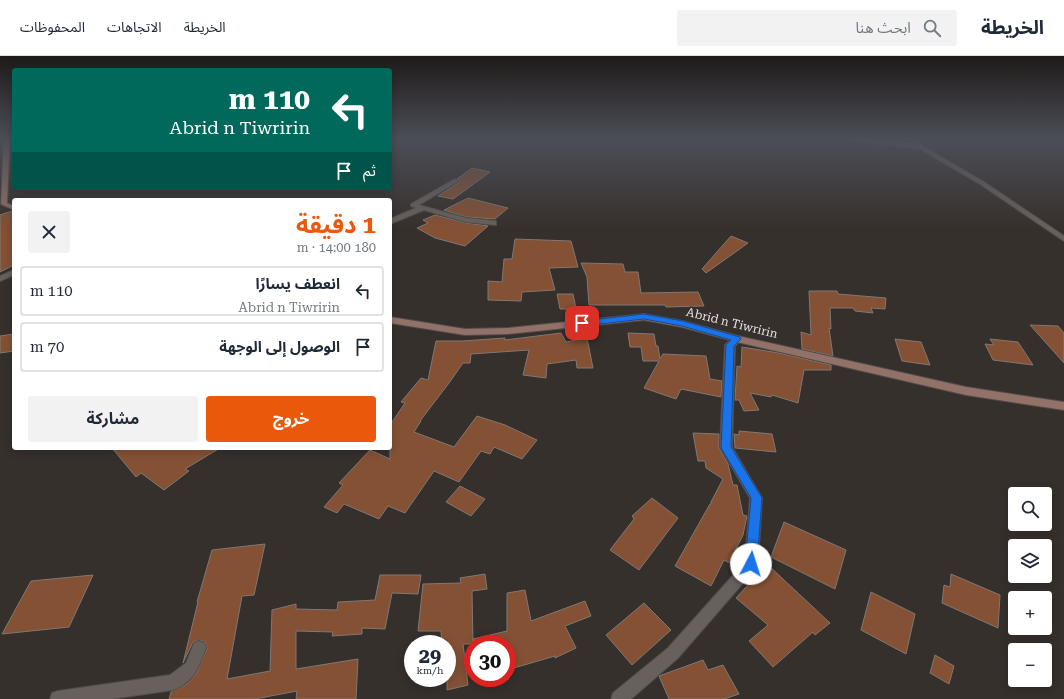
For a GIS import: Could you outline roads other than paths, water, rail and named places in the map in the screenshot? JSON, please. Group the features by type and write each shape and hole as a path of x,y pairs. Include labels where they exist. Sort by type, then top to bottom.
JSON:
{"street":[{"path":"3,168 4,204 12,207"},
{"path":"956,168 982,183 1064,239"},
{"path":"455,181 413,205 466,220 493,223"},
{"path":"392,221 423,208"},
{"path":"0,279 12,273"},
{"name":"Abrid n Tiwririn","path":"392,320 465,332 508,331 644,316 683,324 737,339 966,391 1064,406"},
{"path":"619,699 673,653 751,564 756,498 726,448 730,345 737,339"},
{"path":"58,699 173,682 191,668 199,648"}]}
